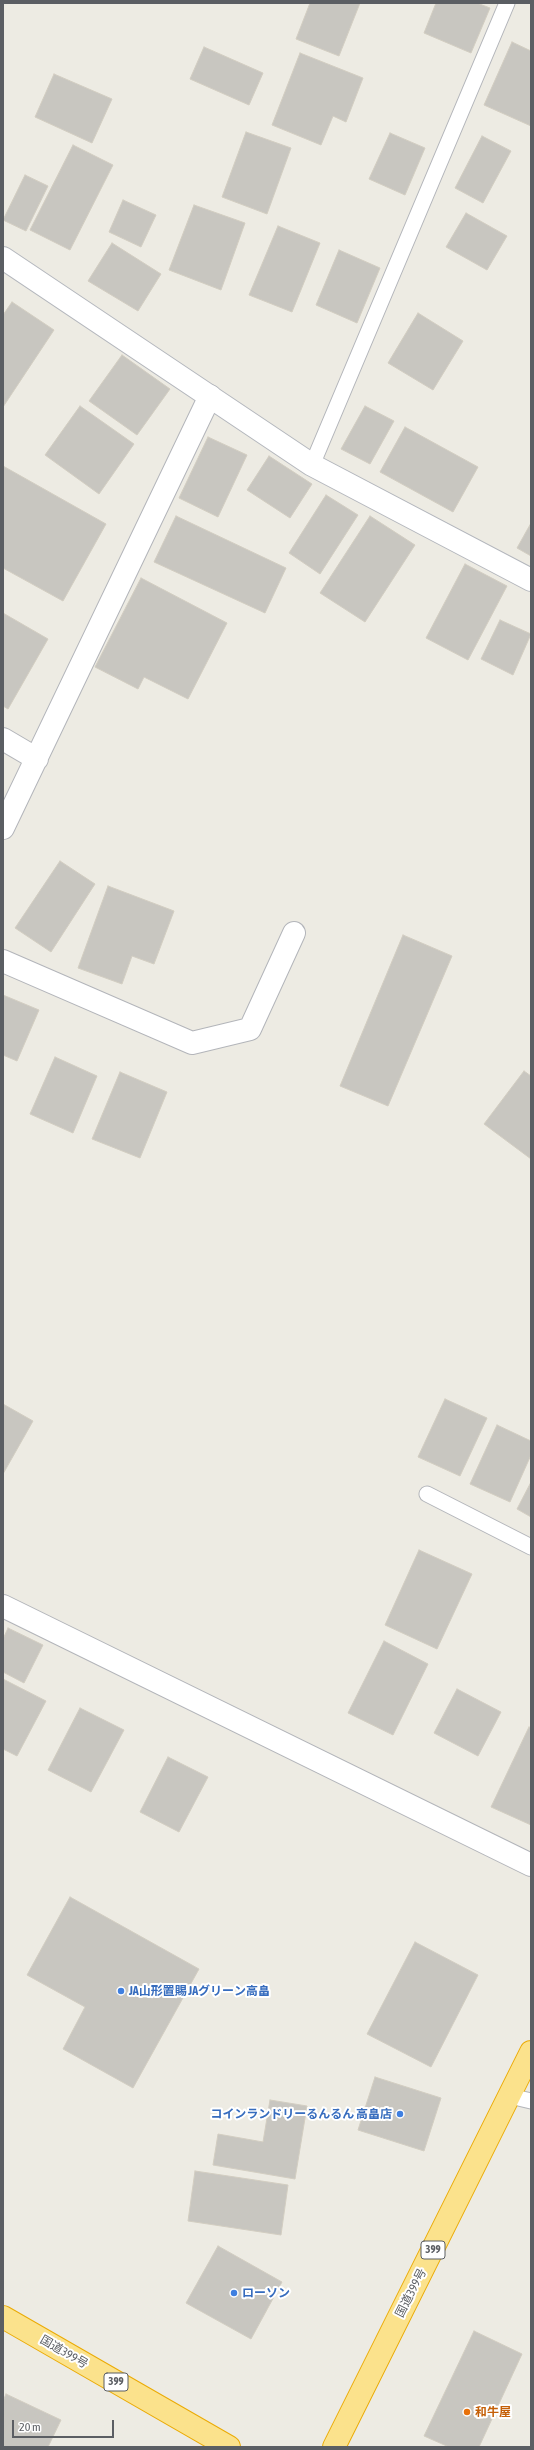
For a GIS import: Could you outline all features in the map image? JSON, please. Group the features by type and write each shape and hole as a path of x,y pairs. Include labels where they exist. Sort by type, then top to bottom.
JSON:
{"highway":[{"name":"国道399号","path":"334,2447 531,2052"},
{"name":"国道399号","path":"3,2317 229,2447"}],"street":[{"path":"3,258 312,464 531,580"},
{"path":"3,828 210,396"},
{"path":"3,739 37,758"},
{"path":"3,961 192,1043 250,1029 294,934"},
{"path":"3,1606 531,1865"}],"lane":[{"path":"312,464 507,3"},
{"path":"427,1494 531,1547"},
{"path":"510,2096 531,2102"}],"building":[{"path":"310,3 360,3 339,56 296,39"},
{"path":"436,3 477,3 490,8 471,53 424,33"},
{"path":"512,42 531,51 531,126 484,105"},
{"path":"204,47 263,73 249,105 190,79"},
{"path":"300,53 363,78 346,122 333,116 321,145 272,125"},
{"path":"54,74 112,99 92,143 35,117"},
{"path":"246,132 291,148 267,214 222,197"},
{"path":"390,133 425,148 405,195 369,179"},
{"path":"482,136 511,151 483,203 455,188"},
{"path":"73,145 113,165 70,250 30,230"},
{"path":"25,175 48,186 26,231 3,220"},
{"path":"123,200 156,215 141,247 109,232"},
{"path":"194,205 245,223 221,290 169,270"},
{"path":"466,213 507,236 487,270 446,247"},
{"path":"278,226 320,243 292,312 249,295"},
{"path":"112,243 161,274 138,311 88,281"},
{"path":"339,250 380,268 357,323 316,305"},
{"path":"12,302 54,330 3,407 3,315"},
{"path":"418,313 463,341 433,390 388,363"},
{"path":"122,355 170,389 137,435 89,401"},
{"path":"80,406 134,444 99,494 45,455"},
{"path":"365,406 394,421 370,464 341,449"},
{"path":"405,427 478,467 453,512 380,472"},
{"path":"208,437 247,455 218,517 179,498"},
{"path":"269,456 312,484 290,518 247,490"},
{"path":"3,466 106,524 63,601 3,568"},
{"path":"326,495 358,515 320,574 289,553"},
{"path":"176,516 286,568 265,613 154,562"},
{"path":"370,516 415,545 365,622 320,593"},
{"path":"531,523 531,556 517,548"},
{"path":"465,564 507,586 468,660 426,638"},
{"path":"141,578 227,623 188,699 144,677 138,689 95,667"},
{"path":"3,613 48,639 8,709 3,706"},
{"path":"500,620 531,634 513,675 481,659"},
{"path":"60,861 95,884 51,952 15,928"},
{"path":"108,886 174,911 154,964 132,956 122,984 78,968"},
{"path":"403,935 452,956 388,1106 340,1086"},
{"path":"3,995 39,1010 17,1061 3,1055"},
{"path":"55,1057 97,1076 73,1133 30,1114"},
{"path":"524,1071 531,1076 531,1159 484,1124"},
{"path":"120,1072 167,1092 140,1158 92,1139"},
{"path":"445,1399 487,1418 460,1476 418,1457"},
{"path":"3,1404 33,1421 3,1474"},
{"path":"497,1425 531,1441 531,1455 510,1502 470,1484"},
{"path":"531,1482 531,1517 517,1509"},
{"path":"419,1550 472,1574 437,1649 385,1625"},
{"path":"8,1628 43,1645 24,1683 3,1672 3,1639"},
{"path":"384,1641 428,1664 393,1735 348,1713"},
{"path":"3,1679 46,1701 17,1756 3,1749"},
{"path":"457,1689 501,1712 478,1756 434,1733"},
{"path":"80,1708 124,1730 91,1792 48,1770"},
{"path":"529,1727 531,1728 531,1825 491,1807"},
{"path":"168,1757 208,1777 179,1832 140,1812"},
{"name":"JA山形置賜 JAグリーン高畠","path":"70,1897 199,1969 133,2088 63,2049 85,2007 27,1975"},
{"path":"415,1942 478,1975 431,2067 367,2034"},
{"name":"コインランドリーるんるん 高畠店","path":"375,2077 441,2098 424,2151 358,2130"},
{"path":"270,2100 307,2106 295,2179 213,2165 218,2134 263,2142"},
{"path":"195,2171 288,2185 281,2235 188,2221"},
{"name":"ローソン","path":"218,2246 282,2282 251,2339 186,2303"},
{"path":"474,2331 522,2354 479,2447 449,2447 424,2436"},
{"path":"6,2394 61,2420 48,2447 3,2447 3,2401"}],"place":[{"name":"JA山形置賜 JAグリーン高畠","path":"121,1991"},
{"name":"コインランドリーるんるん 高畠店","path":"400,2114"},
{"name":"ローソン","path":"234,2293"},
{"name":"和牛屋","path":"467,2412"}]}
